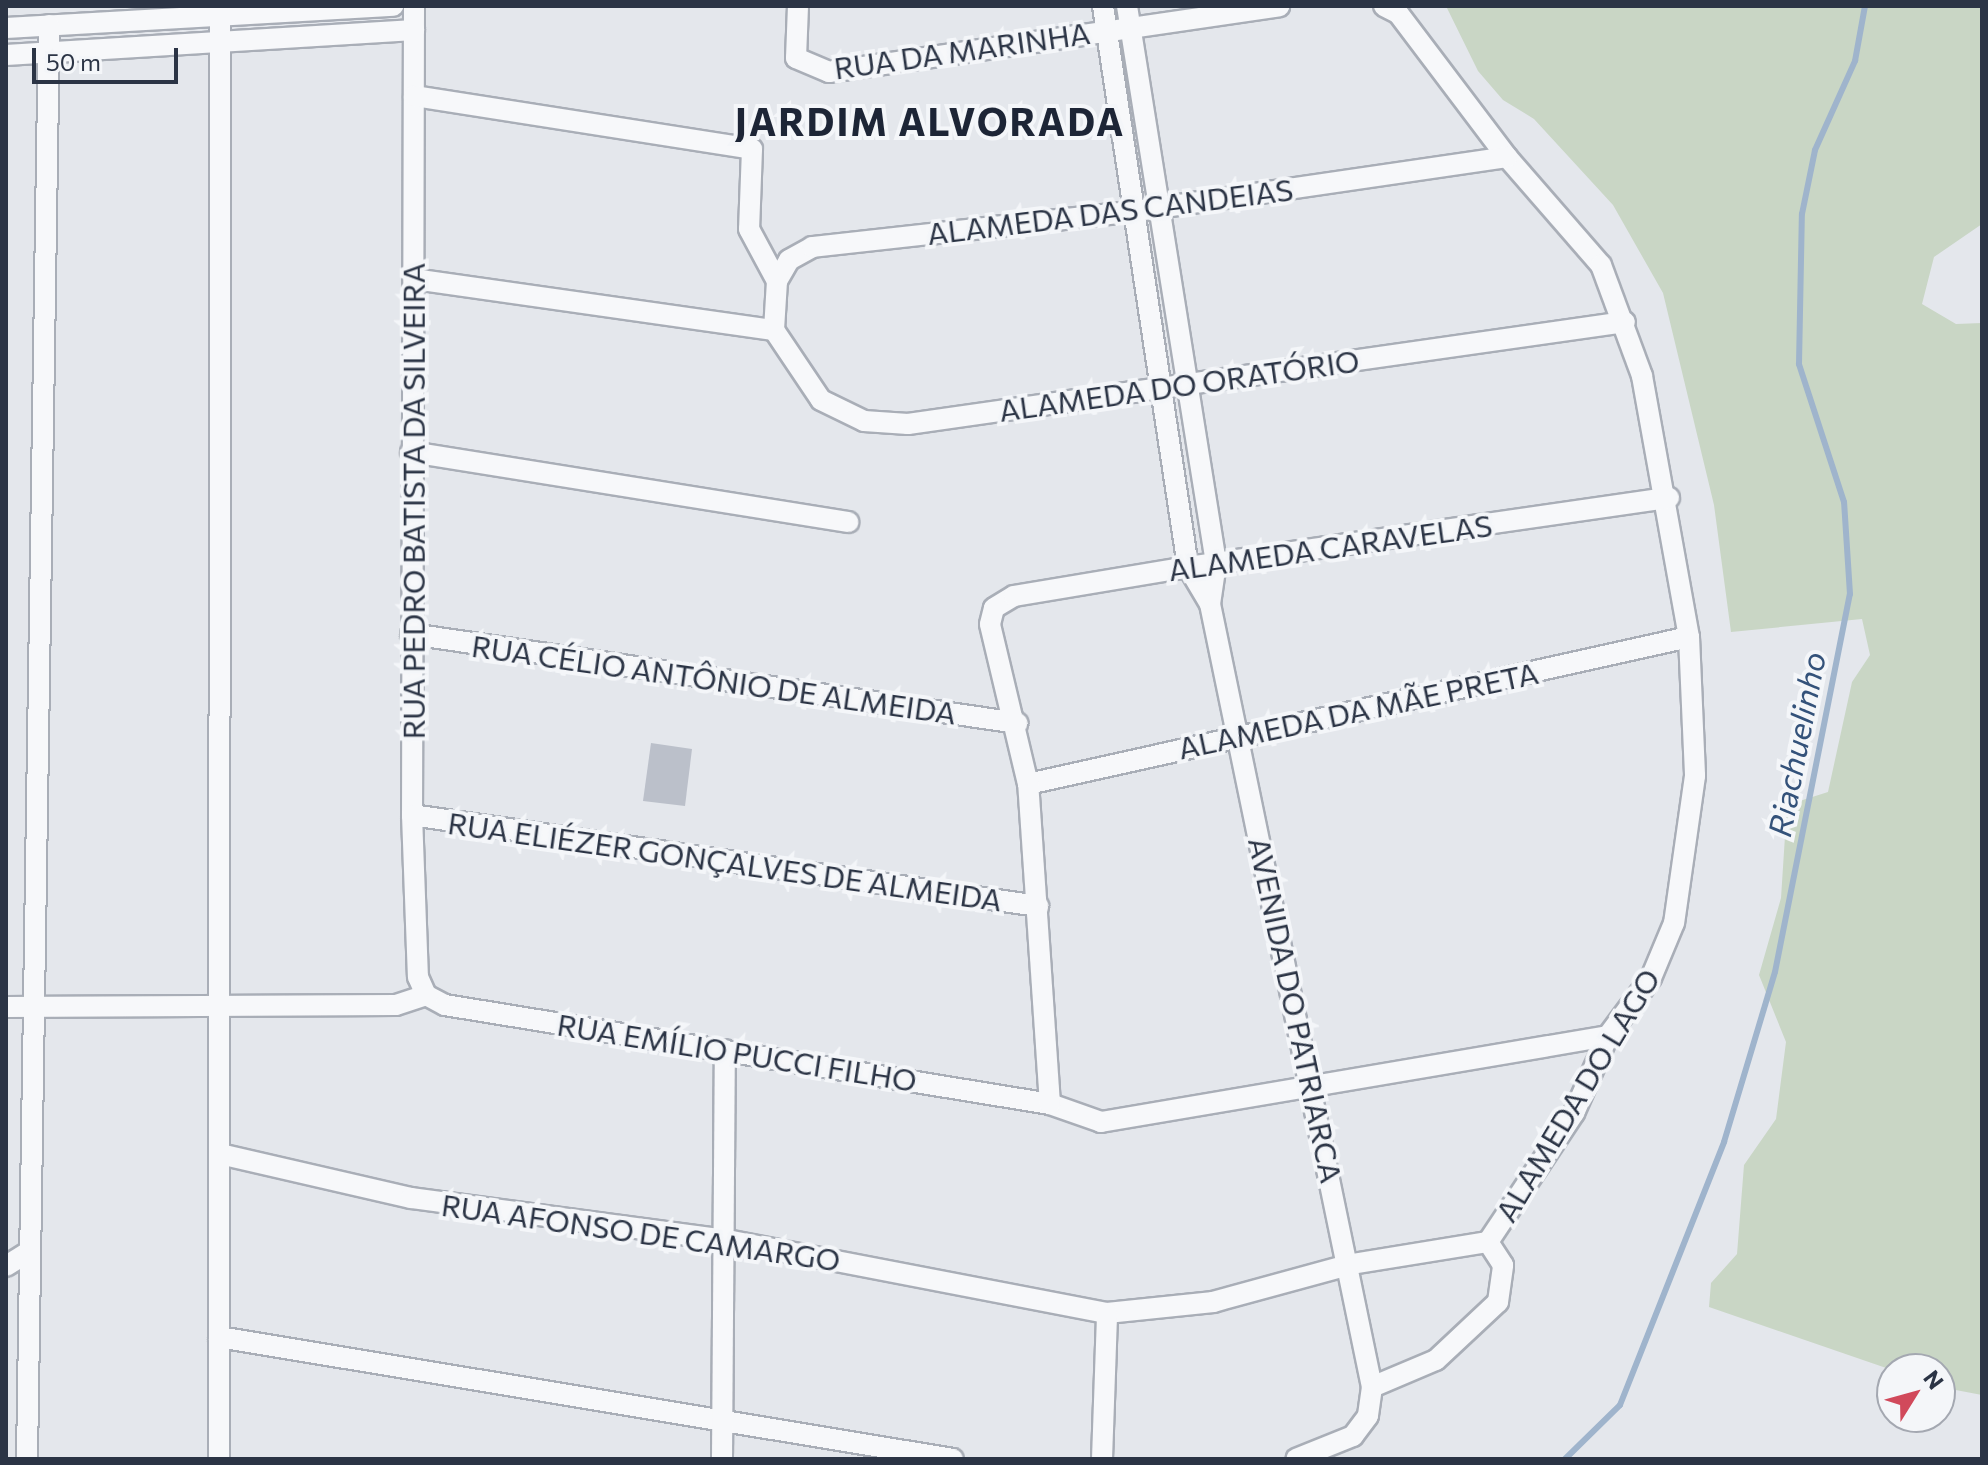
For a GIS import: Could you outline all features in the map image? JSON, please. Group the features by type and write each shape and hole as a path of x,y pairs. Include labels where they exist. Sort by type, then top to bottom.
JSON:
{"street":[{"path":"6,28 393,6"},
{"name":"RUA PEDRO BATISTA DA SILVEIRA","path":"414,6 412,815 418,977 426,995"},
{"name":"RUA DA MARINHA","path":"798,6 796,58 829,72 1279,6"},
{"name":"AVENIDA DO PATRIARCA","path":"1103,6 1156,387 1188,567 1210,604 1308,1081 1352,1264 1372,1387 1368,1416 1337,1447 1296,1459"},
{"name":"AVENIDA DO PATRIARCA","path":"1127,6 1216,563 1210,604"},
{"name":"ALAMEDA DO LAGO","path":"1372,1387 1436,1360 1498,1302 1503,1265 1488,1242 1574,1113 1608,1036 1651,978 1674,923 1695,776 1689,637 1669,498 1625,322 1601,265 1507,157 1398,13 1384,6"},
{"path":"219,1459 220,15"},
{"path":"27,1459 30,1007 49,25"},
{"path":"6,55 414,30"},
{"path":"414,96 752,149 749,229 777,281 774,330 414,279"},
{"name":"ALAMEDA DAS CANDEIAS","path":"777,281 789,260 812,247 1131,212 1507,157"},
{"name":"ALAMEDA DO ORATÓRIO","path":"774,330 821,400 864,421 908,424 1625,322"},
{"path":"411,452 848,522"},
{"name":"ALAMEDA CARAVELAS","path":"1017,723 990,624 994,608 1014,596 1188,567 1669,498"},
{"name":"RUA CÉLIO ANTÔNIO DE ALMEIDA","path":"411,634 1017,723"},
{"name":"ALAMEDA DA MÃE PRETA","path":"1028,784 1237,735 1689,637"},
{"path":"1017,723 1028,784 1050,1104"},
{"name":"RUA ELIÉZER GONÇALVES DE ALMEIDA","path":"412,815 1038,906"},
{"path":"6,1007 396,1005 426,995"},
{"name":"RUA EMÍLIO PUCCI FILHO","path":"426,995 445,1005 1050,1104 1101,1122 1143,1120 1308,1081 1608,1036"},
{"path":"722,1459 727,1240 725,1050"},
{"name":"RUA AFONSO DE CAMARGO","path":"220,1154 411,1198 727,1240 1064,1301 1107,1313"},
{"path":"1102,1459 1107,1313 1213,1302 1352,1264 1488,1242"},
{"path":"6,1266 28,1252"},
{"path":"219,1337 953,1459"}],"green space":[{"path":"1446,6 1982,6 1982,224 1934,257 1922,304 1956,324 1982,323 1982,1395 1956,1390 1956,1353 1876,1353 1876,1364 1709,1307 1711,1283 1737,1254 1744,1165 1776,1119 1786,1042 1759,975 1781,898 1787,805 1828,792 1852,682 1870,655 1862,619 1731,632 1714,505 1663,293 1613,205 1534,119 1503,100 1478,71"}],"building":[{"path":"651,743 692,749 685,806 643,801"}],"waterway":[{"name":"Riachuelinho","path":"1565,1459 1620,1405 1724,1142 1775,972 1850,594 1844,502 1799,364 1802,214 1815,150 1855,61 1865,6"}],"district":[{"name":"JARDIM ALVORADA","path":"930,121"}]}
